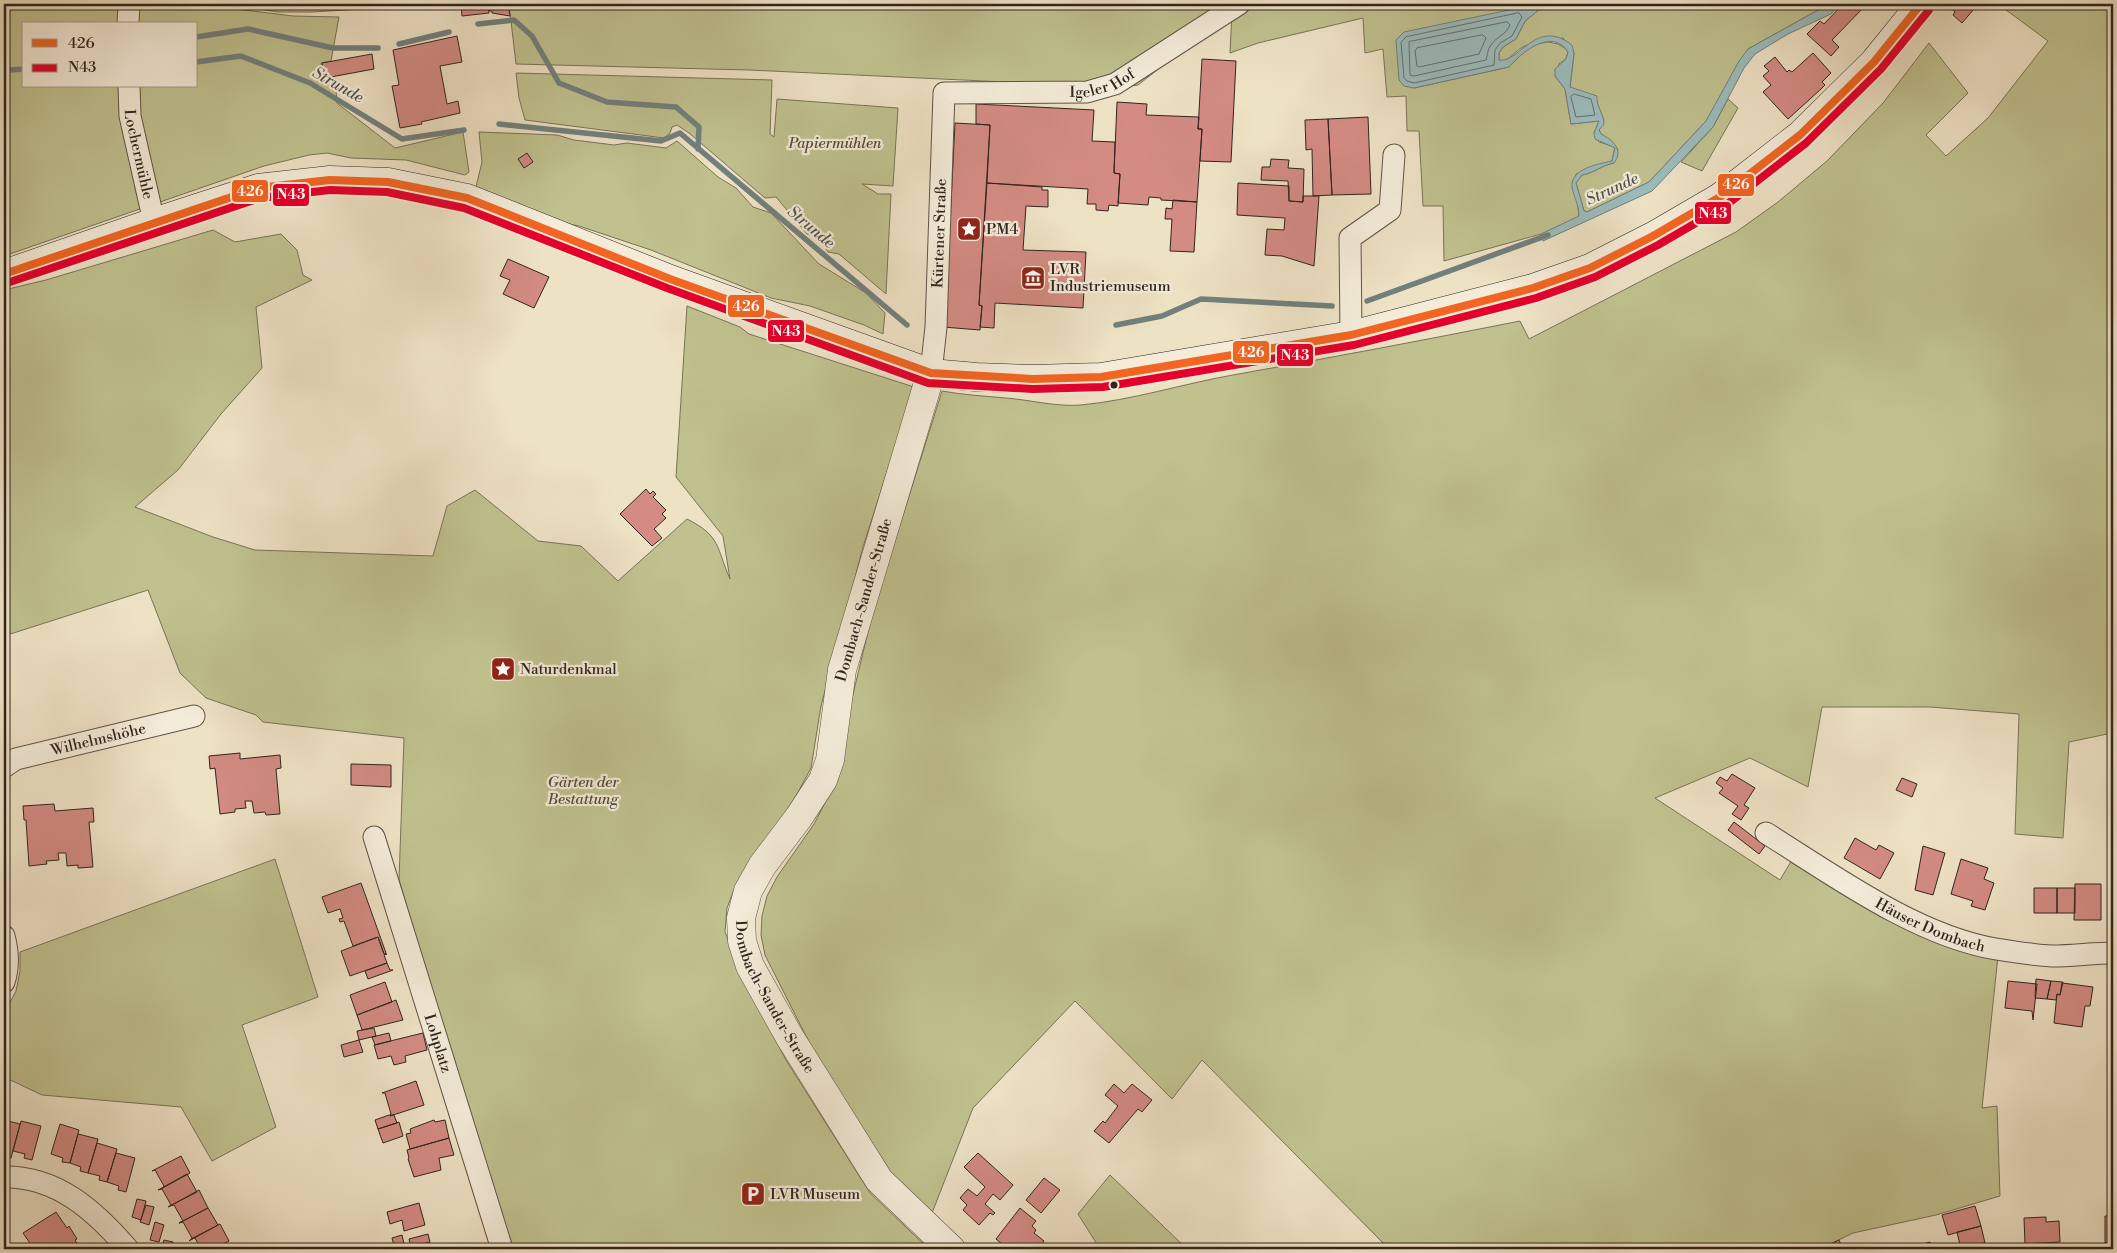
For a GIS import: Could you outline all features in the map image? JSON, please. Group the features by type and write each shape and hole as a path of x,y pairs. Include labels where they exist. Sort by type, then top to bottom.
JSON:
{"main road":[{"path":"4,274 258,188 330,180 388,182 466,198 670,279 931,373 1016,379 1068,379 1101,376 1351,334 1533,288 1590,268 1686,218 1720,197 1800,135 1874,62 1921,4"},
{"name":"Dombach-Sander-Straße","path":"931,373 842,670 830,760 823,780 799,818 762,866 748,891 740,918 742,941 750,966 789,1036 879,1180 951,1249"}],"street":[{"path":"128,4 128,22"},
{"name":"Igeler Hof","path":"944,93 1088,92 1115,84 1239,4"},
{"name":"Lochermühle","path":"129,88 130,116 154,222"},
{"name":"Kürtener Straße","path":"931,373 936,327 944,93"},
{"path":"1351,334 1350,238 1390,210 1394,155"},
{"name":"Wilhelmshöhe","path":"4,767 16,759 194,716"},
{"name":"Häuser Dombach","path":"1766,832 1844,882 1896,911 1958,940 1995,949 2052,956 2113,952"},
{"name":"Lohplatz","path":"374,837 502,1249"},
{"path":"4,936 7,953 7,973 4,982"},
{"path":"4,1177 28,1179 57,1189 94,1212 128,1249"}],"green space":[{"path":"4,4 196,4 293,16 339,17 331,61 321,63 324,80 335,78 337,103 395,148 463,132 469,172 465,175 406,160 351,158 327,153 309,155 264,166 4,256"},
{"path":"226,4 379,4 379,8 277,12"},
{"path":"509,4 1228,4 1091,86 749,70 516,64"},
{"path":"1243,4 1532,4 1414,88 1509,67 1527,49 1537,44 1548,42 1558,44 1568,52 1566,59 1559,64 1555,76 1565,89 1571,124 1599,121 1594,133 1599,142 1615,147 1612,161 1576,174 1572,188 1577,199 1579,217 1541,234 1444,261 1443,206 1423,206 1419,131 1407,131 1406,96 1387,97 1383,49 1365,53 1363,18 1258,43 1230,53 1232,11 1138,85 1101,90"},
{"path":"1546,4 1829,4 1748,49 1706,121 1649,182 1587,212 1584,211 1576,183 1582,175 1614,163 1618,149 1599,130 1604,120 1596,102 1570,87 1574,53 1563,38 1527,45 1509,58 1499,61 1499,53 1503,47 1516,39 1525,21"},
{"path":"1998,4 2113,4 2113,871 2110,870 2112,733 2069,742 2063,838 2015,834 2019,714 1930,707 1822,707 1808,787 1750,758 1655,798 1780,880 1793,858 1998,956 1982,1108 1997,1106 2000,1196 1936,1215 1853,1233 1820,1249 1389,1249 1202,1060 1172,1099 1075,1001 973,1108 932,1213 892,1174 811,1046 765,955 761,935 762,916 767,896 777,877 814,824 839,776 849,711 873,611 942,391 1053,404 1081,405 1138,396 1214,379 1520,321 1529,339 1736,232 1778,202 1827,161 1883,103 1929,43 1968,93 1926,135 1946,156 1988,118 2048,41"},
{"name":"Papiermühlen","path":"516,73 772,80 770,134 774,137 777,99 898,108 893,186 862,184 878,194 891,194 886,294 839,254 828,252 819,238 807,234 776,197 765,198 689,133 677,125 672,127 670,133 664,138 525,120 519,98"},
{"path":"1728,99 1738,108 1702,171 1681,162 1713,127"},
{"path":"479,132 557,135 574,140 614,145 627,143 666,148 677,141 718,177 736,188 753,207 771,213 819,264 866,293 885,313 883,334 864,325 810,306 771,298 651,250 579,226 536,218 474,195 482,162"},
{"name":"Gärten der Bestattung","path":"213,230 235,242 281,234 297,250 303,275 312,280 256,307 262,368 221,414 178,470 135,507 213,537 255,550 433,556 447,506 475,490 538,541 581,546 618,581 687,519 698,525 712,537 730,579 723,536 676,477 687,306 740,327 749,334 914,387 863,547 821,706 811,768 789,809 735,887 727,908 725,932 746,984 786,1060 870,1193 929,1249 508,1249 399,880 404,738 263,722 256,715 206,698 180,673 148,590 4,636 4,290 46,280"},
{"path":"275,859 318,997 242,1025 276,1127 212,1161 181,1107 42,1095 4,1077 4,1014 16,991 20,971 20,952"},
{"path":"1110,1175 1187,1249 1100,1249 1078,1214"}],"water":[{"path":"1532,4 1546,4 1525,21 1516,39 1503,47 1499,53 1499,60 1507,59 1530,43 1548,36 1559,38 1572,45 1574,53 1570,87 1597,96 1604,124 1599,130 1601,134 1613,142 1618,154 1614,163 1582,175 1576,183 1584,211 1587,212 1649,182 1706,121 1739,61 1748,49 1829,4 1840,4 1831,14 1788,34 1755,54 1744,68 1713,127 1652,191 1543,241 1541,234 1579,216 1572,186 1576,175 1586,168 1612,161 1615,148 1595,139 1594,133 1599,121 1571,124 1565,89 1555,76 1555,69 1566,59 1568,52 1561,45 1554,42 1537,44 1521,55 1509,67 1414,88 1404,86 1399,80 1396,40 1404,32"}],"building":[{"path":"461,4 488,4 489,13 462,16"},
{"path":"488,4 508,4 510,16 492,13 492,11 489,11"},
{"path":"1843,4 1867,4 1832,40 1839,47 1831,56 1807,34 1820,21 1824,24"},
{"path":"1947,4 1968,4 1974,9 1962,23 1953,15 1955,12"},
{"path":"457,36 462,62 440,66 447,104 458,101 460,113 400,128 392,86 399,85 393,50"},
{"path":"1813,53 1831,73 1822,82 1825,85 1788,119 1763,92 1771,85 1763,76 1769,71 1764,66 1775,57 1787,72 1789,70 1792,72"},
{"path":"372,54 374,69 325,78 322,63"},
{"path":"1202,59 1236,61 1231,162 1200,161 1202,129 1198,129"},
{"path":"1117,102 1147,104 1146,115 1199,117 1198,129 1202,129 1197,202 1161,200 1161,198 1149,197 1148,205 1118,203 1120,174 1114,173"},
{"path":"976,104 1094,110 1092,141 1115,142 1114,173 1120,174 1118,206 1109,205 1108,211 1096,210 1096,204 1087,204 1088,189 987,183 990,125 976,124"},
{"path":"1368,117 1371,194 1332,195 1328,119"},
{"path":"1328,119 1332,195 1313,196 1312,149 1306,150 1305,120"},
{"path":"955,123 990,125 979,305 982,306 980,330 943,327 946,303"},
{"path":"527,153 533,162 524,168 518,159"},
{"path":"1271,159 1289,160 1288,168 1304,169 1303,202 1289,201 1288,181 1261,180 1262,167 1270,167"},
{"name":"LVR Industriemuseum","path":"987,183 1042,187 1042,190 1048,190 1048,207 1026,206 1023,250 1086,252 1083,308 995,303 994,328 980,327 982,306 979,305"},
{"path":"1238,183 1289,186 1289,201 1303,202 1303,196 1319,196 1314,266 1282,256 1265,255 1267,229 1284,230 1285,218 1237,215"},
{"path":"1173,200 1197,202 1194,252 1170,251 1172,219 1165,219 1166,208 1172,209"},
{"path":"508,259 549,277 534,308 503,294 510,280 500,276"},
{"path":"646,489 650,494 653,491 656,494 653,497 666,510 662,514 666,518 654,529 662,538 652,546 620,514"},
{"path":"240,753 240,759 280,755 281,768 276,769 280,814 266,815 265,812 254,813 252,801 245,801 246,808 220,814 215,768 210,769 209,756"},
{"path":"351,764 391,765 391,787 351,785"},
{"path":"1732,774 1755,788 1744,805 1749,808 1741,820 1732,814 1738,806 1719,793 1723,788 1716,783 1720,777 1727,781"},
{"path":"1902,778 1917,784 1912,797 1896,790"},
{"path":"54,804 55,811 93,808 94,822 89,822 93,867 78,868 78,865 67,866 66,853 58,853 59,860 46,861 47,864 29,866 26,820 24,820 23,806"},
{"path":"1734,822 1765,846 1759,854 1728,830"},
{"path":"1855,838 1876,850 1879,845 1894,853 1880,879 1844,858"},
{"path":"1923,846 1945,853 1933,895 1915,890"},
{"path":"1961,859 1988,868 1984,879 1994,883 1985,910 1971,906 1973,901 1951,894"},
{"path":"361,883 386,953 384,954 378,937 353,946 344,921 340,922 339,919 343,918 340,909 328,913 322,897"},
{"path":"2075,884 2101,884 2101,920 2074,920"},
{"path":"2034,888 2057,888 2057,913 2034,913"},
{"path":"2057,888 2075,888 2075,913 2057,913"},
{"path":"378,937 384,954 387,954 384,955 387,963 350,976 341,951"},
{"path":"387,963 390,970 393,970 368,979 365,971"},
{"path":"2036,979 2051,981 2047,999 2035,998"},
{"path":"2008,981 2037,984 2033,1020 2032,1011 2005,1008"},
{"path":"2051,981 2063,982 2060,995 2057,994 2056,1000 2047,999"},
{"path":"385,982 392,1002 357,1015 350,995"},
{"path":"2062,983 2093,987 2090,1006 2085,1006 2082,1027 2054,1023 2057,994 2060,995"},
{"path":"396,1000 403,1020 362,1030 357,1015"},
{"path":"374,1028 376,1036 359,1040 357,1031"},
{"path":"389,1033 391,1041 375,1045 372,1037"},
{"path":"423,1033 427,1050 405,1056 406,1062 394,1065 391,1056 378,1059 374,1045"},
{"path":"359,1040 363,1052 344,1057 341,1045"},
{"path":"416,1081 424,1105 390,1116 385,1093 382,1093"},
{"path":"1114,1084 1124,1093 1132,1084 1152,1100 1142,1112 1138,1109 1109,1143 1094,1131 1103,1121 1105,1123 1118,1106 1105,1095"},
{"path":"394,1115 397,1123 378,1129 375,1120"},
{"path":"4,1120 20,1124 11,1158 4,1156"},
{"path":"434,1120 435,1122 445,1120 449,1138 410,1149 406,1134 411,1133 410,1129"},
{"path":"21,1121 41,1126 32,1160 24,1158 25,1154 13,1151"},
{"path":"399,1122 403,1136 383,1143 378,1129"},
{"path":"60,1124 79,1130 70,1163 62,1162 63,1158 51,1154"},
{"path":"78,1134 98,1139 88,1173 80,1171 81,1167 70,1163"},
{"path":"449,1138 454,1155 439,1158 441,1170 414,1177 407,1150"},
{"path":"97,1143 117,1149 107,1182 99,1180 100,1176 88,1173"},
{"path":"116,1153 135,1158 126,1192 118,1190 119,1186 107,1182"},
{"path":"978,1153 1013,1185 1000,1200 993,1194 985,1204 995,1213 993,1215 990,1213 979,1225 963,1210 967,1205 960,1198 968,1189 977,1196 985,1187 964,1167"},
{"path":"181,1156 190,1173 161,1189 164,1186 155,1170 152,1171"},
{"path":"187,1174 197,1192 168,1207 171,1205 162,1189 158,1190"},
{"path":"1044,1178 1060,1190 1041,1213 1026,1200"},
{"path":"199,1190 208,1208 183,1221 174,1205 170,1206"},
{"path":"137,1199 146,1201 141,1220 132,1217"},
{"path":"419,1203 425,1225 404,1231 402,1220 390,1224 387,1212"},
{"path":"146,1205 154,1207 149,1225 140,1222"},
{"path":"1975,1206 1981,1226 1948,1235 1942,1215"},
{"path":"208,1208 218,1225 189,1241 192,1238 183,1222 179,1223"},
{"path":"1020,1208 1036,1221 1032,1226 1036,1230 1034,1233 1044,1241 1038,1249 1008,1249 996,1239"},
{"path":"56,1212 67,1228 69,1226 77,1239 75,1240 80,1249 34,1249 23,1233"},
{"path":"2105,1216 2113,1216 2113,1243 2105,1243"},
{"path":"2046,1217 2046,1222 2059,1221 2060,1242 2025,1244 2024,1218"},
{"path":"155,1222 164,1225 159,1242 150,1240"},
{"path":"220,1224 229,1241 214,1249 201,1249 195,1238 191,1239"},
{"path":"1981,1226 1985,1243 1961,1249 1957,1232"},
{"path":"428,1234 430,1242 411,1247 409,1239"},
{"path":"402,1235 405,1248 395,1249 392,1238"},
{"path":"164,1240 173,1242 171,1249 161,1249"},
{"path":"1839,1240 1843,1249 1819,1249"},
{"path":"1930,1242 1932,1249 1906,1249"},
{"path":"225,1243 229,1249 214,1249"},
{"path":"1984,1243 1986,1249 1960,1249"}],"waterway":[{"name":"Strunde","path":"478,24 514,20 532,36 559,83 607,102 676,107 699,127 698,149"},
{"name":"Strunde","path":"198,37 248,29 333,48 378,48"},
{"name":"Strunde","path":"399,44 449,32"},
{"name":"Strunde","path":"198,62 241,56 310,83 402,139 464,130"},
{"name":"Strunde","path":"4,73 9,70 22,69"},
{"name":"Strunde","path":"499,124 661,141 680,133 907,325"},
{"name":"Strunde","path":"1367,301 1548,235"},
{"name":"Strunde","path":"1116,325 1162,316 1201,299 1332,306"}],"transit line":[{"name":"426","path":"4,274 258,188 330,180 388,182 467,198 670,279 931,373 1033,379 1101,377 1351,335 1533,288 1590,268 1653,236 1720,197 1800,135 1874,62 1921,4"},
{"name":"N43","path":"7,283 260,198 330,190 387,192 464,208 667,288 928,383 1033,389 1103,387 1354,345 1536,298 1595,277 1658,245 1725,206 1806,143 1881,69 1929,10"}],"place":[{"name":"PM4","path":"969,229"},
{"name":"LVR Industriemuseum","path":"1033,278"},
{"name":"Naturdenkmal","path":"503,669"},
{"name":"LVR Museum","path":"753,1194"}]}
